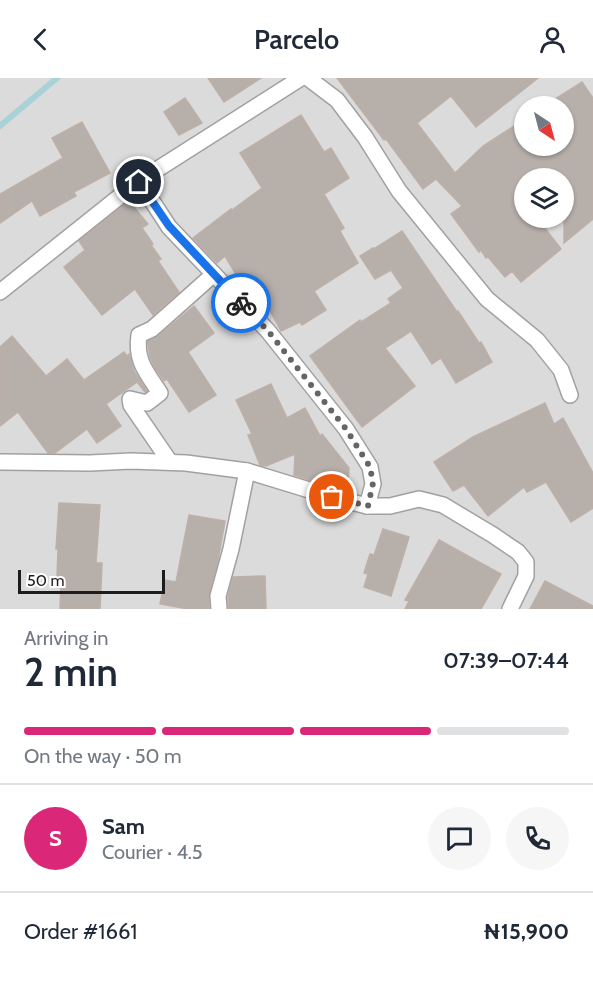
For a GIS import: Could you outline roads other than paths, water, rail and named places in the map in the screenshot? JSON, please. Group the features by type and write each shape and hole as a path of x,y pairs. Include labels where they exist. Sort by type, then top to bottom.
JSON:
{"street":[{"path":"0,292 139,182 302,78"},
{"path":"308,78 337,100 365,137 399,191 487,299 537,340 561,370 570,395"},
{"path":"139,182 169,226 268,331 346,429 370,467 373,483 368,506"},
{"path":"170,462 131,405 130,399 147,403 160,393 140,363 137,346 139,335 152,329 214,274"},
{"path":"0,462 186,463 247,471 368,506 390,506 419,499 443,505 518,552 526,562 525,576 510,609"},
{"path":"219,609 218,596 231,549 247,471"}],"waterway":[{"path":"0,126 57,78"}]}
